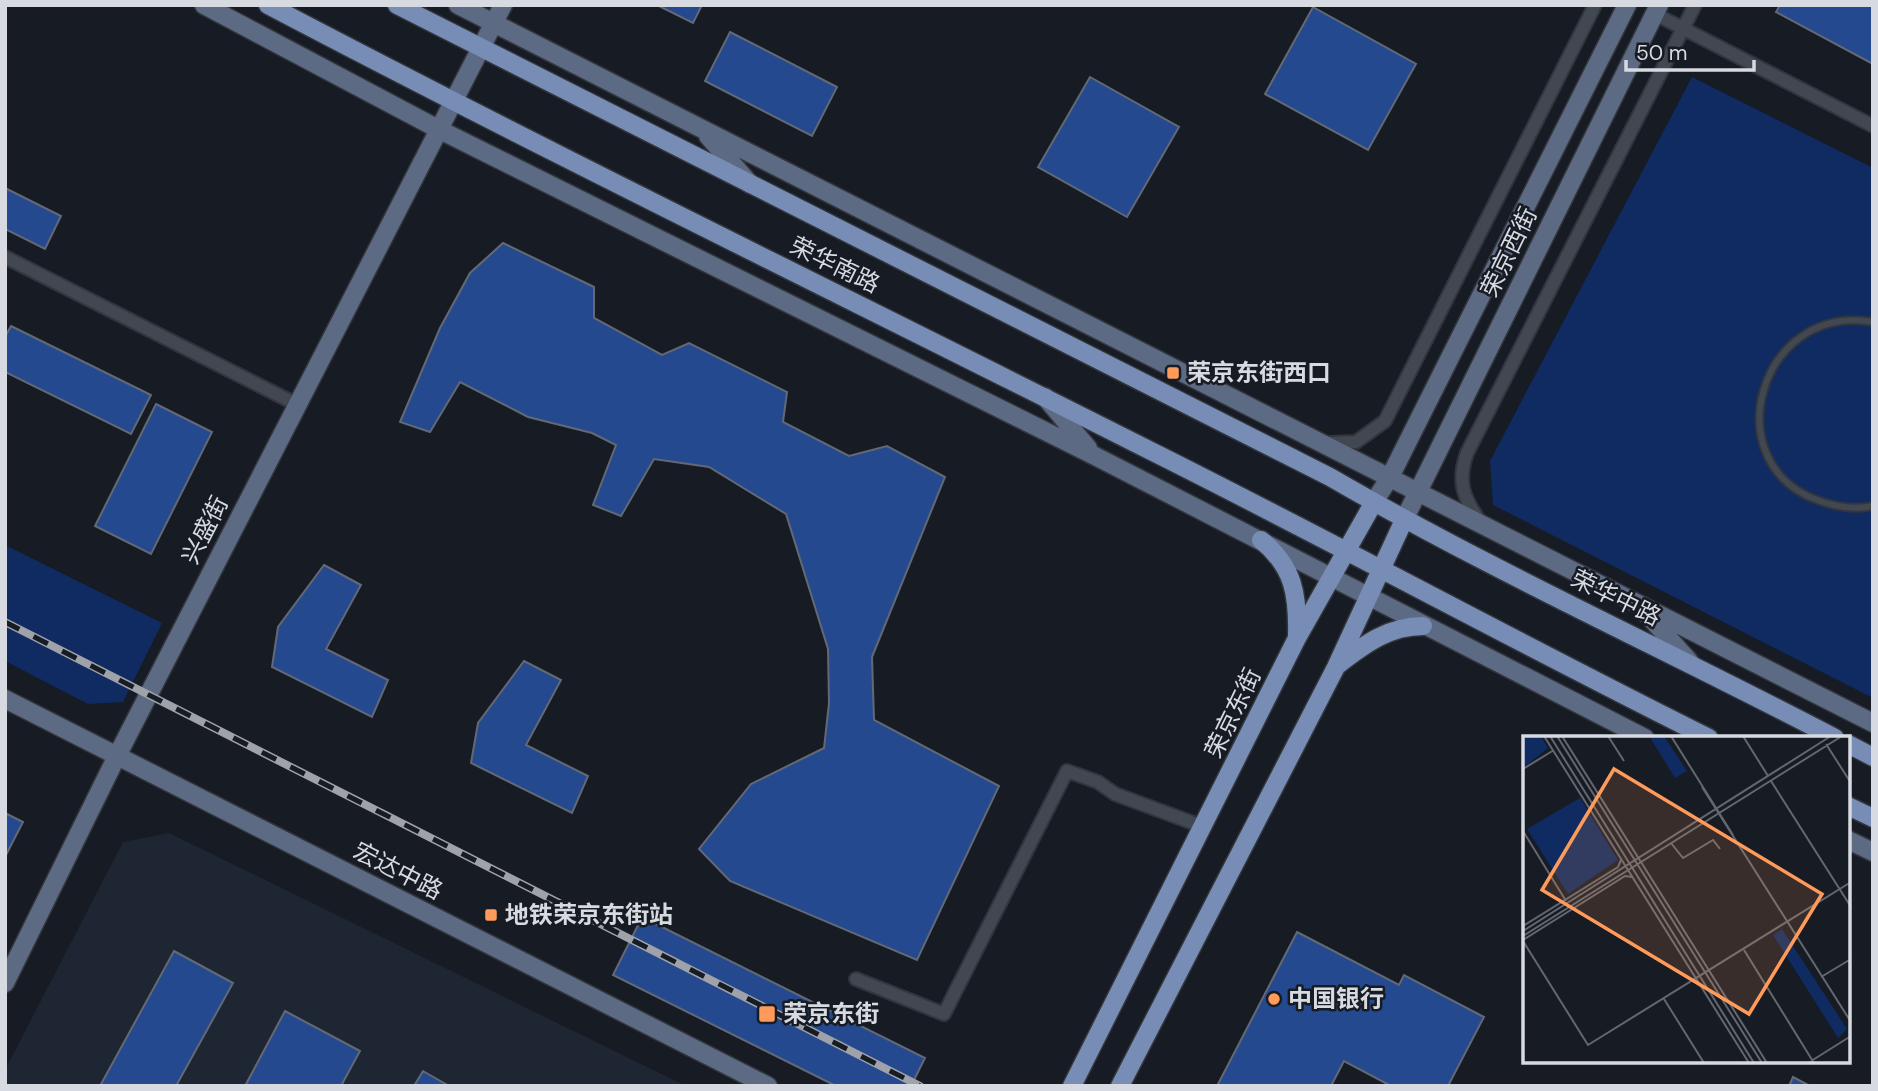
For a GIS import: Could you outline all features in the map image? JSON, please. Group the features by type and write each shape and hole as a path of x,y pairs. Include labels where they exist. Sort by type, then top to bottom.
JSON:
{"main road":[{"name":"荣华南路","path":"268,5 454,103 1045,397 1379,569"},
{"name":"荣华南路","path":"397,5 1330,477 1374,502"},
{"name":"荣华中路","path":"1374,502 1404,520 1689,661 1833,736"},
{"name":"荣京东街","path":"1072,1086 1297,638 1374,502"},
{"path":"1120,1086 1336,667 1379,569 1404,520"},
{"path":"1261,540 1275,551 1292,577 1297,612 1297,638"},
{"path":"1379,569 1707,736"},
{"path":"1336,667 1367,643 1389,631 1404,626 1423,626"},
{"path":"1850,745 1873,757"},
{"path":"1850,807 1873,818"}],"street":[{"path":"458,5 1873,723"},
{"name":"兴盛街","path":"5,983 296,404 503,5"},
{"path":"1324,443 1356,442 1385,421 1595,5"},
{"name":"荣京西街","path":"1374,502 1390,477 1627,5"},
{"path":"1482,524 1464,495 1460,472 1467,453 1695,5"},
{"path":"212,8 440,130 1093,455 1261,540 1331,579 1643,736"},
{"path":"1657,10 1683,29 1873,126"},
{"name":"荣京西街","path":"1404,520 1657,10"},
{"path":"700,127 750,184"},
{"path":"5,257 296,404"},
{"path":"1045,397 1093,455"},
{"path":"1639,605 1689,661"},
{"name":"宏达中路","path":"5,699 768,1086"},
{"path":"856,979 944,1014 1067,771 1098,782 1115,794 1204,827"},
{"path":"1850,840 1873,852"}],"lane":[{"path":"1873,322 1854,318 1824,323 1796,338 1770,370 1762,390 1759,421 1766,451 1777,469 1808,497 1838,507 1873,506"}],"shaded area":[{"path":"1692,77 1873,168 1873,698 1493,505 1490,461"},
{"path":"5,545 162,623 123,702 88,704 5,661"},
{"path":"169,833 686,1086 5,1086 5,1070 123,842"}],"building":[{"path":"657,5 702,5 693,23"},
{"path":"1780,5 1873,5 1873,64 1776,12"},
{"path":"1313,7 1416,64 1368,150 1265,94"},
{"path":"730,32 837,87 812,136 705,81"},
{"path":"1090,77 1179,127 1127,217 1038,167"},
{"path":"5,188 61,216 45,249 5,229"},
{"path":"503,243 594,287 594,318 662,355 689,343 787,392 783,422 849,456 887,446 945,477 872,657 874,720 999,786 917,960 730,881 699,849 751,784 824,748 829,703 828,649 786,514 709,467 654,459 621,516 593,505 616,445 592,433 528,417 460,382 430,432 400,422 440,328 470,273"},
{"path":"11,326 151,395 131,434 5,372 5,337"},
{"path":"156,404 212,432 151,554 95,526"},
{"path":"324,565 361,585 326,649 388,680 372,717 272,667 278,627"},
{"path":"524,661 561,680 526,745 588,776 572,813 471,763 478,723"},
{"path":"5,813 23,822 5,857"},
{"name":"荣京东街","path":"642,917 925,1058 911,1086 836,1086 613,975"},
{"path":"1297,932 1399,985 1404,975 1484,1017 1448,1086 1391,1086 1344,1061 1331,1086 1217,1086"},
{"path":"174,951 233,983 176,1086 100,1086"},
{"path":"285,1011 360,1051 341,1086 245,1086"},
{"path":"423,1071 449,1086 414,1086"},
{"path":"1793,1077 1810,1086 1789,1086"}],"railway":[{"path":"5,622 920,1086"}],"place":[{"name":"荣京东街西口","path":"1173,373"},
{"name":"地铁荣京东街站","path":"491,915"},
{"name":"中国银行","path":"1274,999"},
{"name":"荣京东街","path":"767,1014"}]}
